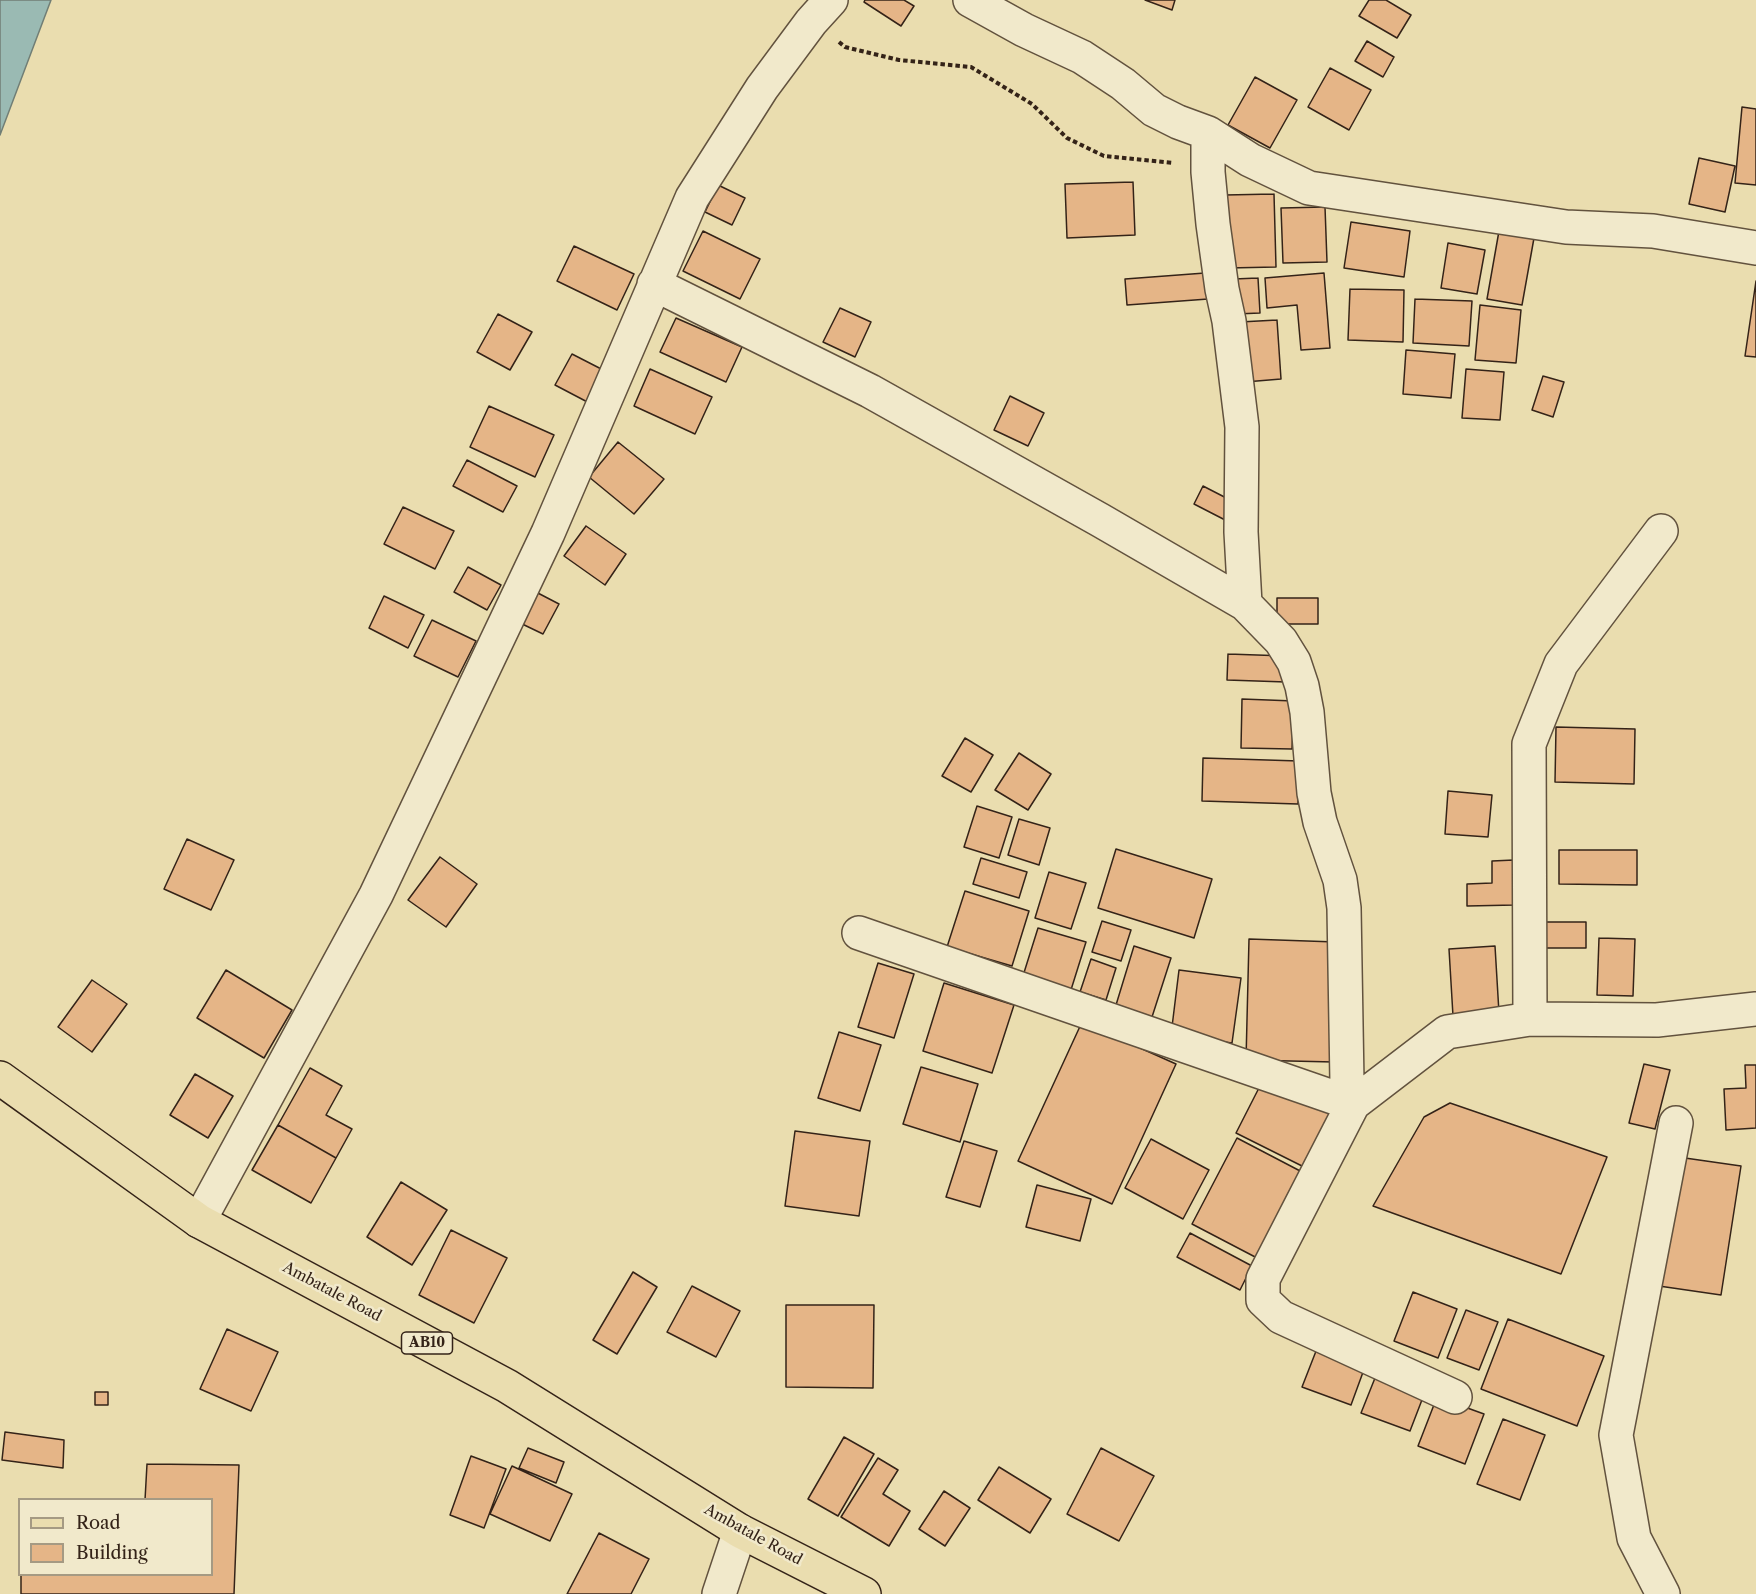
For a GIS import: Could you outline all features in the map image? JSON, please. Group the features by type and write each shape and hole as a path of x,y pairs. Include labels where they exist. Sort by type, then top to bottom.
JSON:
{"main road":[{"name":"Ambatale Road","path":"0,1078 199,1221 507,1386 740,1531 864,1594"}],"street":[{"path":"970,0 1024,30 1082,57 1123,84 1154,110 1208,134 1250,160 1309,188 1566,227 1653,231 1756,248"},
{"path":"199,1221 376,895 548,532 692,198 762,88 821,11"},
{"path":"1208,134 1208,172 1216,245 1229,321 1242,427 1241,532 1245,604"},
{"path":"654,284 870,391 1245,604 1281,641 1294,662 1302,686 1307,712 1314,793 1320,822 1340,880 1344,908 1347,1083 1353,1104"},
{"path":"1530,1019 1529,744 1561,664 1661,531"},
{"path":"859,933 1353,1104"},
{"path":"1455,1397 1281,1317 1263,1300 1263,1279 1353,1104 1447,1032 1530,1019 1657,1020 1756,1009"},
{"path":"1664,1594 1634,1538 1616,1435 1676,1123"},
{"path":"719,1594 740,1531"}],"path":[{"path":"821,11 845,47 899,60 971,67 1032,104 1067,138 1104,156 1168,161 1208,172"}],"water":[{"path":"0,0 51,0 0,135"}],"building":[{"path":"865,0 904,0 914,6 901,26 864,2"},
{"path":"1145,0 1175,0 1172,10"},
{"path":"1369,0 1386,0 1411,15 1397,38 1359,16"},
{"path":"1367,41 1394,57 1383,77 1355,61"},
{"path":"1330,68 1371,90 1349,130 1308,107"},
{"path":"1255,77 1297,100 1270,148 1228,125"},
{"path":"1742,107 1756,109 1756,185 1735,183"},
{"path":"1699,158 1735,166 1725,212 1689,204"},
{"path":"1133,182 1135,235 1067,238 1065,184"},
{"path":"718,185 745,198 732,225 705,212"},
{"path":"1274,194 1276,267 1228,268 1225,195"},
{"path":"1325,207 1327,262 1283,263 1281,208"},
{"path":"1351,222 1410,231 1404,277 1344,268"},
{"path":"703,231 760,259 740,299 683,271"},
{"path":"1499,231 1534,238 1522,305 1487,299"},
{"path":"1448,243 1485,250 1477,294 1441,288"},
{"path":"574,246 634,274 617,310 557,281"},
{"path":"1205,273 1208,299 1127,305 1125,279"},
{"path":"1324,273 1330,348 1301,350 1297,305 1267,308 1265,278"},
{"path":"1258,278 1260,313 1236,314 1234,279"},
{"path":"1756,281 1756,357 1745,356"},
{"path":"1350,289 1404,290 1403,342 1348,340"},
{"path":"1415,299 1472,301 1469,346 1413,343"},
{"path":"1480,305 1521,310 1516,363 1475,360"},
{"path":"840,308 871,322 855,357 823,342"},
{"path":"498,314 532,332 510,370 477,352"},
{"path":"676,318 742,347 726,382 660,352"},
{"path":"1277,320 1281,379 1245,382 1240,322"},
{"path":"1406,350 1455,354 1451,398 1403,394"},
{"path":"572,354 611,374 595,406 555,385"},
{"path":"650,369 712,397 695,434 634,406"},
{"path":"1466,369 1504,372 1500,420 1462,418"},
{"path":"1543,376 1564,382 1553,417 1532,410"},
{"path":"1010,396 1044,413 1028,446 994,430"},
{"path":"489,406 554,435 535,477 470,447"},
{"path":"618,442 664,479 634,514 589,477"},
{"path":"467,460 517,486 503,512 453,486"},
{"path":"1203,486 1238,504 1229,522 1194,504"},
{"path":"403,507 454,531 435,569 384,544"},
{"path":"586,526 626,554 605,585 564,556"},
{"path":"468,567 501,585 487,610 454,592"},
{"path":"534,591 559,604 543,634 518,622"},
{"path":"384,596 424,615 408,648 369,628"},
{"path":"1277,598 1318,598 1318,624 1277,624"},
{"path":"432,620 476,641 458,677 414,656"},
{"path":"1228,654 1286,656 1286,682 1227,680"},
{"path":"1242,699 1294,701 1292,749 1241,748"},
{"path":"1556,727 1635,729 1634,784 1555,782"},
{"path":"965,738 993,755 971,792 942,776"},
{"path":"1019,753 1051,774 1028,810 995,790"},
{"path":"1203,758 1299,761 1298,804 1202,801"},
{"path":"1448,791 1492,795 1488,837 1445,834"},
{"path":"977,806 1012,817 999,858 964,847"},
{"path":"1019,819 1050,828 1039,865 1008,855"},
{"path":"187,839 234,860 211,910 164,889"},
{"path":"1116,849 1212,879 1194,938 1098,908"},
{"path":"1559,850 1637,850 1637,885 1559,884"},
{"path":"440,857 477,884 446,927 408,900"},
{"path":"981,858 1027,872 1019,898 973,884"},
{"path":"1514,860 1515,905 1467,906 1467,884 1492,883 1492,861"},
{"path":"1049,872 1086,883 1071,929 1035,918"},
{"path":"965,891 1029,911 1012,966 947,947"},
{"path":"1102,921 1131,930 1121,961 1092,952"},
{"path":"1543,922 1586,922 1586,948 1543,948"},
{"path":"1038,928 1086,942 1070,993 1022,979"},
{"path":"1599,938 1635,939 1633,996 1597,995"},
{"path":"1249,939 1336,942 1334,1062 1246,1060"},
{"path":"1134,946 1171,958 1152,1017 1116,1005"},
{"path":"1495,946 1499,1013 1453,1016 1449,949"},
{"path":"1091,959 1116,968 1106,1000 1080,992"},
{"path":"878,963 914,974 894,1038 858,1027"},
{"path":"226,970 292,1010 264,1058 197,1018"},
{"path":"1179,970 1241,978 1232,1043 1171,1035"},
{"path":"92,980 127,1004 92,1052 58,1027"},
{"path":"944,983 1014,1005 992,1073 923,1051"},
{"path":"1082,1022 1176,1064 1112,1204 1018,1161"},
{"path":"839,1032 881,1045 860,1111 818,1098"},
{"path":"1644,1064 1670,1070 1655,1129 1629,1123"},
{"path":"1745,1065 1756,1065 1756,1128 1726,1130 1724,1089 1746,1088"},
{"path":"921,1067 978,1084 960,1142 903,1124"},
{"path":"310,1068 342,1086 326,1115 352,1129 336,1158 278,1125"},
{"path":"195,1074 233,1096 208,1138 170,1115"},
{"path":"1263,1080 1337,1117 1310,1170 1236,1133"},
{"path":"1450,1103 1607,1157 1561,1274 1373,1206 1424,1117"},
{"path":"278,1125 336,1158 311,1203 252,1170"},
{"path":"795,1131 870,1141 859,1216 785,1206"},
{"path":"1237,1138 1304,1173 1259,1259 1192,1224"},
{"path":"1151,1139 1209,1170 1183,1219 1125,1188"},
{"path":"964,1141 997,1151 980,1207 946,1197"},
{"path":"1671,1156 1741,1166 1721,1295 1652,1285"},
{"path":"401,1182 447,1210 412,1265 367,1237"},
{"path":"1037,1185 1091,1199 1080,1241 1026,1227"},
{"path":"451,1230 507,1258 474,1323 419,1295"},
{"path":"1190,1233 1252,1266 1240,1290 1177,1257"},
{"path":"633,1272 657,1287 617,1354 593,1340"},
{"path":"692,1286 740,1311 716,1357 667,1332"},
{"path":"1413,1292 1457,1309 1438,1358 1394,1341"},
{"path":"786,1305 874,1305 873,1388 786,1387"},
{"path":"1466,1310 1498,1322 1479,1370 1447,1358"},
{"path":"1508,1319 1604,1356 1577,1426 1481,1389"},
{"path":"227,1329 278,1352 251,1411 200,1389"},
{"path":"1318,1346 1366,1364 1351,1405 1302,1387"},
{"path":"1377,1373 1425,1392 1410,1431 1361,1413"},
{"path":"95,1392 108,1392 108,1405 95,1405"},
{"path":"1437,1397 1484,1414 1465,1464 1418,1446"},
{"path":"1503,1419 1545,1435 1520,1500 1477,1484"},
{"path":"5,1432 64,1440 63,1468 2,1460"},
{"path":"844,1437 874,1454 838,1516 808,1499"},
{"path":"528,1448 564,1462 556,1483 519,1468"},
{"path":"1101,1448 1154,1476 1119,1541 1067,1514"},
{"path":"471,1456 506,1469 484,1528 450,1515"},
{"path":"878,1458 898,1470 883,1494 910,1511 889,1546 841,1517"},
{"path":"147,1464 239,1465 234,1594 21,1594 21,1576 213,1576 213,1498 145,1498"},
{"path":"512,1466 572,1494 550,1541 490,1514"},
{"path":"999,1467 1051,1499 1030,1533 978,1500"},
{"path":"944,1491 970,1508 945,1546 919,1529"},
{"path":"599,1533 649,1559 631,1594 567,1594"}]}
